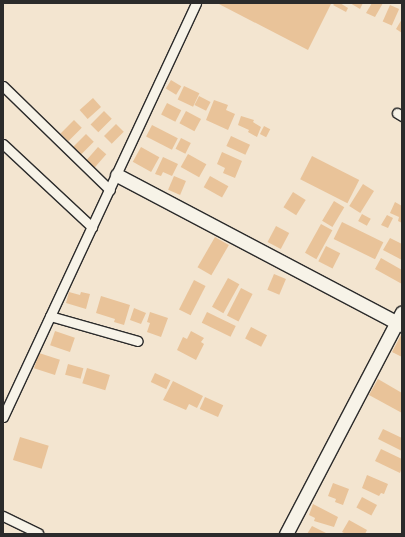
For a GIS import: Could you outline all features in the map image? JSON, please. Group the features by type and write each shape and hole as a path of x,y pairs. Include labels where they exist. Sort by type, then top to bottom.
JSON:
{"street":[{"path":"3,417 196,3"},
{"path":"3,86 110,190"},
{"path":"3,144 92,227"},
{"path":"117,175 400,320 286,534"},
{"path":"50,316 138,341"},
{"path":"3,516 38,533"}],"building":[{"path":"217,3 329,3 331,4 308,50"},
{"path":"335,3 340,3 348,8 346,12 333,5"},
{"path":"350,3 363,3 360,9"},
{"path":"372,3 383,3 375,17 366,13"},
{"path":"390,5 399,9 392,26 383,21"},
{"path":"402,19 402,33 396,29"},
{"path":"171,80 181,86 176,95 166,89"},
{"path":"184,86 199,93 193,107 178,100"},
{"path":"199,96 211,102 206,111 194,105"},
{"path":"93,98 101,107 88,119 80,110"},
{"path":"214,100 228,105 226,110 235,114 228,130 206,120"},
{"path":"167,103 181,110 175,122 161,115"},
{"path":"104,111 112,119 98,132 91,124"},
{"path":"186,111 201,119 194,131 179,123"},
{"path":"241,116 254,120 253,122 261,127 257,137 248,132 249,130 238,125"},
{"path":"74,120 82,128 68,141 61,133"},
{"path":"116,124 124,132 112,144 104,136"},
{"path":"152,125 178,138 172,150 146,137"},
{"path":"264,126 270,129 266,137 260,134"},
{"path":"86,134 94,142 81,155 73,147"},
{"path":"231,136 250,145 245,155 226,146"},
{"path":"181,138 191,143 185,154 176,149"},
{"path":"98,147 106,154 94,168 86,161"},
{"path":"141,147 159,157 151,172 133,162"},
{"path":"222,152 242,161 235,178 223,173 225,168 217,164"},
{"path":"188,154 206,164 199,177 181,167"},
{"path":"312,156 359,180 347,203 300,179"},
{"path":"163,157 178,164 172,176 163,172 161,176 155,174"},
{"path":"174,176 186,181 180,195 168,190"},
{"path":"210,176 228,186 222,198 204,187"},
{"path":"363,184 374,191 360,213 349,206"},
{"path":"293,192 306,200 296,215 283,207"},
{"path":"334,201 344,207 332,227 322,221"},
{"path":"395,202 402,206 402,223 398,221 399,217 390,213"},
{"path":"362,214 371,219 367,226 358,221"},
{"path":"387,215 393,218 388,228 381,225"},
{"path":"342,222 383,242 375,259 334,239"},
{"path":"321,224 332,230 316,259 305,253"},
{"path":"276,226 289,233 281,249 268,242"},
{"path":"215,237 229,245 211,275 198,267"},
{"path":"390,238 402,244 402,260 383,250"},
{"path":"326,246 340,253 333,268 318,261"},
{"path":"381,258 402,270 402,284 375,269"},
{"path":"274,274 286,279 279,295 267,290"},
{"path":"228,278 239,284 223,313 212,307"},
{"path":"194,280 206,286 191,315 179,309"},
{"path":"241,288 253,294 239,322 227,316"},
{"path":"69,292 80,295 81,292 90,294 86,309 66,303"},
{"path":"101,296 130,305 124,325 114,322 115,319 96,313"},
{"path":"134,308 146,313 141,324 130,320"},
{"path":"150,312 168,318 161,337 147,332 150,323 147,322"},
{"path":"207,312 236,326 231,337 202,323"},
{"path":"251,327 267,335 261,347 245,339"},
{"path":"55,331 75,338 70,352 50,345"},
{"path":"191,331 204,338 201,342 204,344 196,360 177,350 183,337 187,339"},
{"path":"401,335 402,336 402,357 392,352"},
{"path":"39,353 60,360 55,375 34,368"},
{"path":"68,364 83,368 81,379 65,375"},
{"path":"87,368 110,375 105,390 82,383"},
{"path":"155,373 170,380 166,389 151,382"},
{"path":"378,379 402,393 402,413 369,395"},
{"path":"173,381 203,396 197,408 189,404 186,410 163,400"},
{"path":"205,397 223,405 218,417 200,409"},
{"path":"383,429 402,438 402,451 378,439"},
{"path":"20,437 49,446 42,469 13,460"},
{"path":"381,449 402,459 402,468 400,473 375,461"},
{"path":"367,475 388,484 384,494 381,493 379,496 362,488"},
{"path":"333,483 349,489 343,505 335,502 336,499 328,496"},
{"path":"362,497 377,505 371,516 356,508"},
{"path":"313,504 338,517 334,527 314,521 315,518 309,515"},
{"path":"349,520 367,530 365,534 346,534 342,532"},
{"path":"312,526 328,534 307,534"}]}
